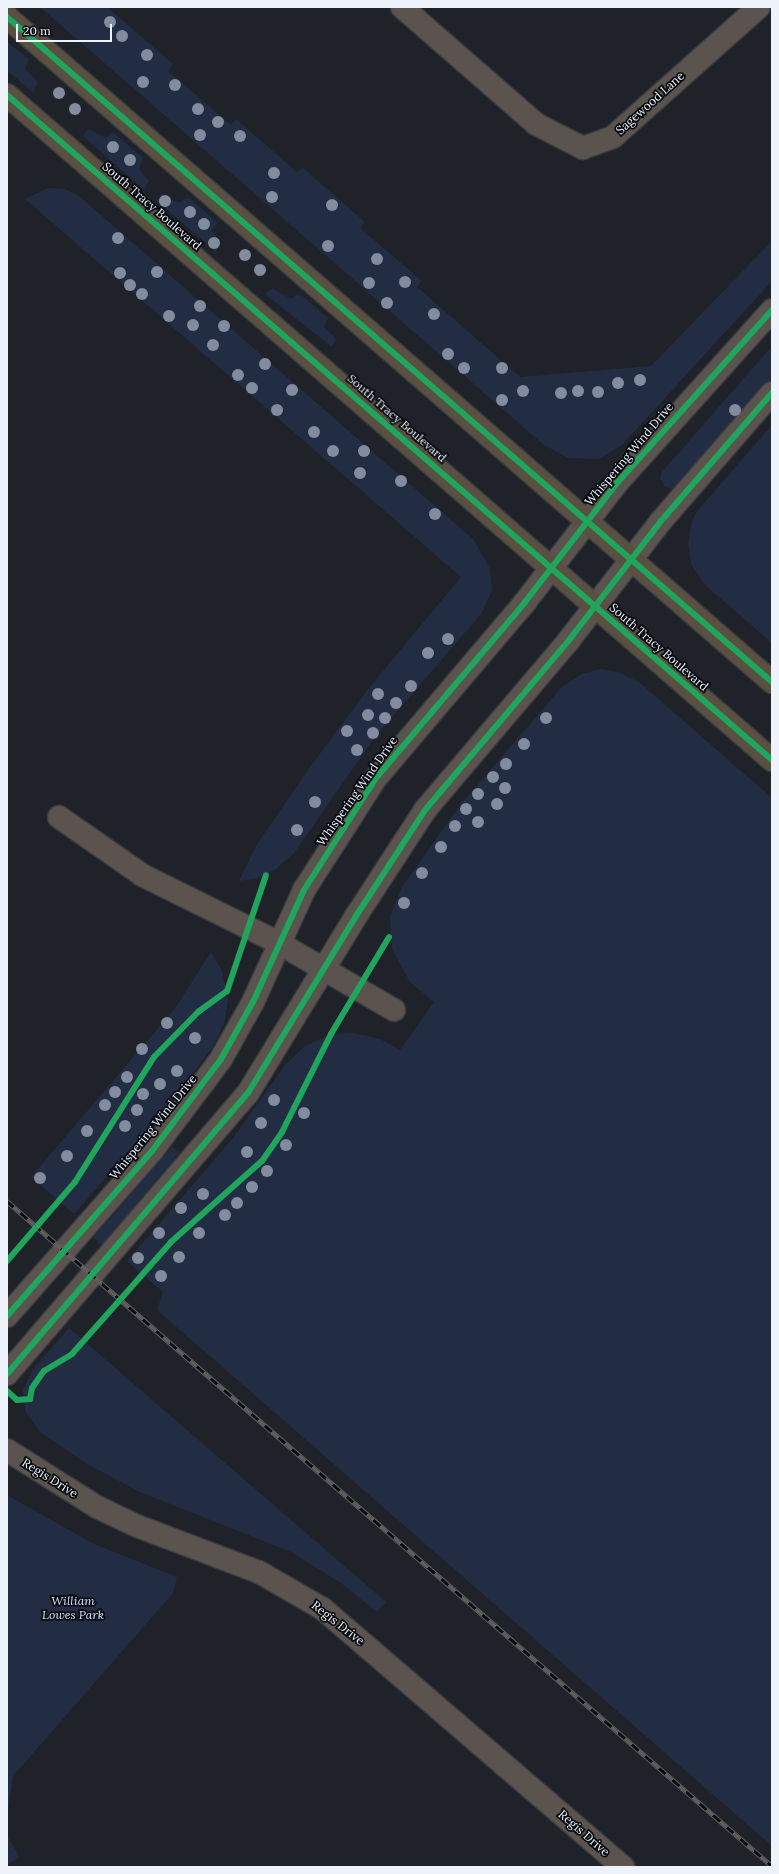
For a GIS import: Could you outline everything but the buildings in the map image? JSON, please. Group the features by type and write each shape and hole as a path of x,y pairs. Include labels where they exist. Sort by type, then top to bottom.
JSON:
{"main road":[{"path":"7,17 772,682"},
{"name":"South Tracy Boulevard","path":"7,95 772,760"}],"street":[{"name":"Sagewood Lane","path":"402,7 536,124 583,148 613,137 759,7"},
{"name":"Whispering Wind Drive","path":"7,1316 152,1151 198,1092 238,1031 279,943 320,862 376,778 552,568 588,521 703,384 772,310"},
{"path":"7,1374 248,1093 325,968 426,810 596,606 632,559 772,393"},
{"path":"59,817 142,875 279,943 325,968 394,1010"},
{"name":"Regis Drive","path":"7,1450 97,1507 137,1526 259,1572 323,1609 622,1867"}],"green space":[{"path":"40,7 107,7 173,64 168,71 231,125 236,119 297,172 302,167 365,222 360,228 422,281 417,287 520,377 651,366 772,241 772,281 622,445 599,459 568,458 544,445"},
{"path":"7,42 29,59 25,69 38,82 33,93 7,70"},
{"path":"88,129 106,138 113,132 143,158 139,169 149,181 144,190 83,136"},
{"path":"48,188 65,189 79,196 474,540 490,569 492,591 481,614 375,737 294,853 276,869 257,878 239,881 256,846 307,771 369,688 461,577 25,199"},
{"path":"162,194 178,203 188,197 218,223 212,230 220,244 216,252 156,200"},
{"path":"272,288 291,299 299,293 328,318 324,327 336,339 332,347 265,294"},
{"path":"772,346 772,379 679,486 674,489 665,487 660,478 662,472"},
{"path":"772,425 772,643 705,585 691,564 688,543 692,521 698,510"},
{"path":"601,669 618,672 639,682 772,798 772,1846 157,1310 163,1292 127,1261 233,1138 285,1065 305,1046 331,1034 353,1033 380,1039 400,1050 434,1002 410,982 392,949 390,917 402,887 461,804 562,687 582,674"},
{"path":"211,952 222,971 228,999 225,1020 215,1043 171,1103 74,1214 31,1177 176,1007"},
{"path":"172,1147 180,1152 102,1245 93,1238"},
{"path":"69,1328 386,1602 377,1612 341,1583 291,1552 140,1492 87,1464 40,1432 25,1411 23,1390 33,1369"},
{"name":"William Lowes Park","path":"7,1495 94,1544 177,1577 173,1593 13,1776 7,1819"},
{"path":"7,1836 20,1857 7,1865"}],"railway":[{"path":"7,1201 772,1866"}],"cycle path":[{"path":"7,17 772,682"},
{"path":"7,95 772,760"},
{"path":"7,1316 152,1151 221,1059 253,1002 304,890 376,778 525,602 617,483 772,310"},
{"path":"7,1374 248,1093 356,916 425,810 569,640 661,521 772,393"},
{"path":"7,1261 75,1182 154,1057 198,1012 227,991 266,875"},
{"path":"7,1391 17,1400 30,1399 32,1388 44,1371 72,1354 171,1242 262,1161 282,1132 331,1034 389,937"}]}
